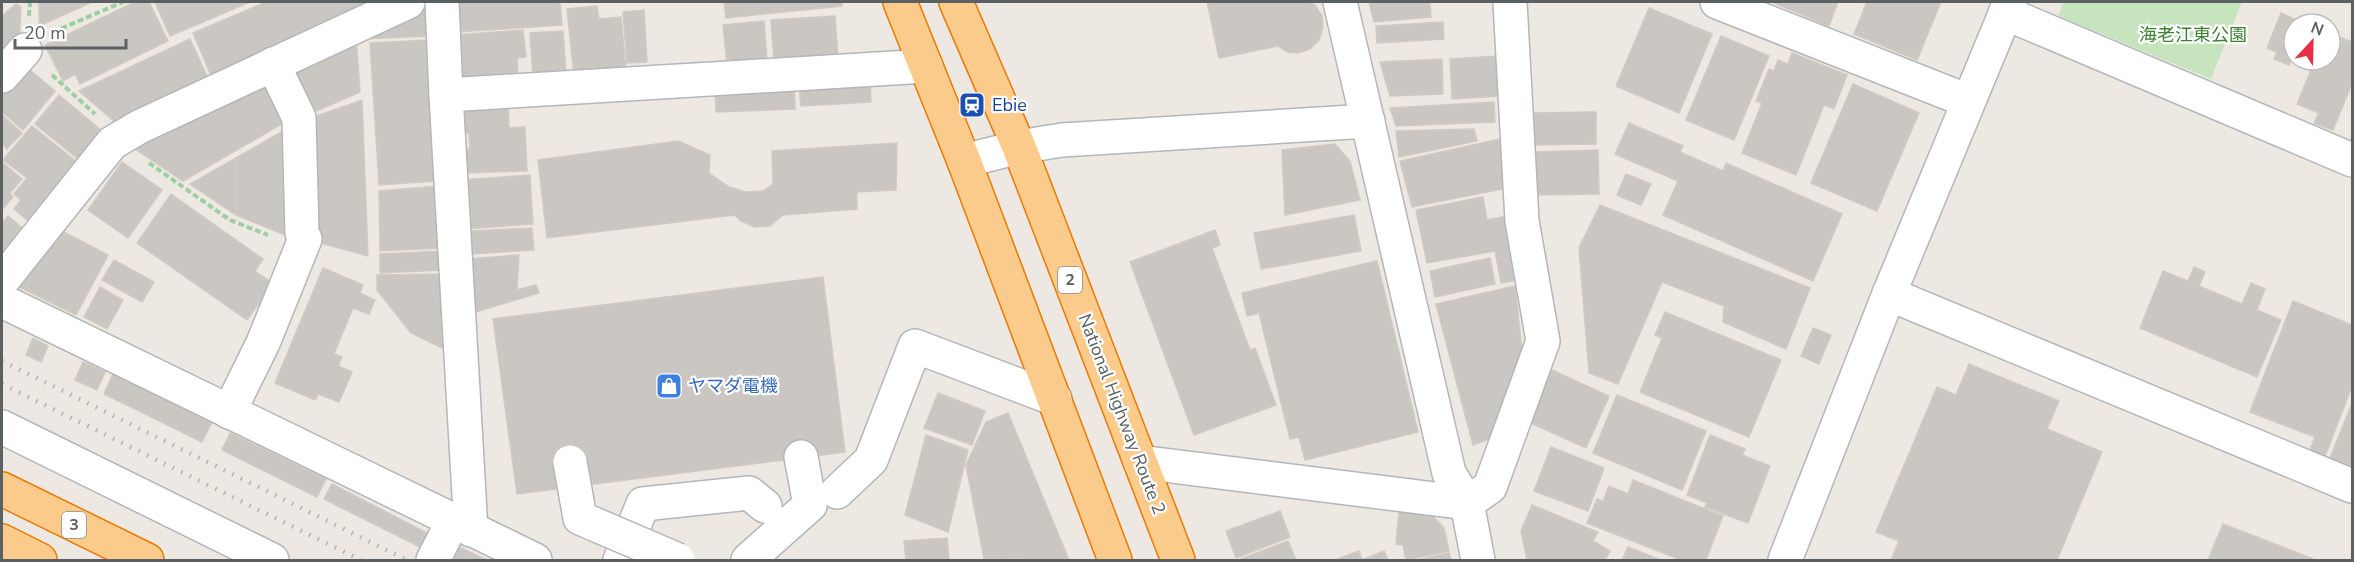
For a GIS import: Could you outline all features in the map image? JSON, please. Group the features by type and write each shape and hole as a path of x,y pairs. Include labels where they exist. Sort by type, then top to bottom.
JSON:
{"highway":[{"path":"900,2 964,161 1115,561"},
{"name":"National Highway Route 2","path":"956,2 1019,147 1178,561"},
{"name":"3","path":"2,489 147,561"},
{"path":"2,541 40,561"}],"street":[{"path":"2,281 112,143 139,126 408,2"},
{"path":"433,561 462,525 442,2"},
{"path":"1340,2 1449,473 1467,503 1478,561"},
{"path":"1140,462 1467,503 1490,487 1543,341 1522,221 1510,2"},
{"path":"1717,2 1968,100"},
{"path":"1785,561 1889,294 2007,7 2352,160"},
{"path":"2,76 25,50"},
{"path":"229,412 263,343 305,239 302,233 299,118 273,64"},
{"path":"446,95 926,66"},
{"path":"964,161 1019,147 1062,141 1368,121"},
{"path":"1889,294 2352,486"},
{"path":"2,301 534,561"},
{"path":"837,492 872,460 915,346 1055,399"},
{"path":"2,427 272,561"},
{"path":"748,561 810,506 801,457"},
{"path":"570,462 580,518 678,561"},
{"path":"620,561 643,504 748,493 765,506"}],"path":[{"path":"25,50 34,40 123,2"}],"green space":[{"name":"海老江東公園","path":"2064,2 2242,2 2211,79 2058,16"}],"building":[{"path":"39,2 92,2 39,26"},
{"path":"135,2 149,2 168,41 80,84 75,74 63,81 45,45"},
{"path":"155,2 250,2 170,36"},
{"path":"266,2 381,2 212,78 193,33"},
{"path":"422,2 428,6 433,36 361,39"},
{"path":"454,2 560,2 562,25 457,32"},
{"path":"724,2 842,2 842,6 726,18"},
{"path":"1207,2 1309,2 1315,5 1322,16 1323,28 1319,40 1310,49 1298,53 1287,52 1278,46 1219,58"},
{"path":"1369,2 1430,2 1431,17 1374,22"},
{"path":"1774,2 1838,2 1829,26"},
{"path":"1867,2 1941,2 1917,60 1854,34"},
{"path":"16,4 21,7 19,49 2,67 2,16"},
{"path":"597,6 599,19 621,17 626,71 574,76 567,9"},
{"path":"1649,8 1712,34 1679,113 1616,86"},
{"path":"644,10 647,62 627,63 623,12"},
{"path":"2281,13 2282,62 2274,59 2277,52 2267,48"},
{"path":"835,16 838,58 774,62 771,20"},
{"path":"764,21 767,61 727,64 723,25"},
{"path":"1443,22 1444,39 1377,43 1376,26"},
{"path":"523,30 526,57 517,58 518,77 459,82 455,35"},
{"path":"563,31 566,75 533,77 530,33"},
{"path":"356,35 360,92 314,112 284,68"},
{"path":"1721,36 1769,56 1734,140 1686,120"},
{"path":"2342,38 2352,42 2352,83 2333,130 2314,123 2319,113 2297,104 2310,72 2342,72"},
{"path":"190,39 212,87 122,128 79,91"},
{"path":"427,40 436,181 379,185 370,43"},
{"path":"1792,53 1847,75 1834,109 1824,105 1796,175 1742,153 1762,103 1756,101 1769,69 1774,71 1778,60 1788,64"},
{"path":"1497,56 1499,96 1452,99 1450,59"},
{"path":"1442,59 1443,94 1390,96 1380,62"},
{"path":"24,65 55,91 23,130 2,112 2,91"},
{"path":"270,75 287,121 183,181 135,149 132,138"},
{"path":"870,81 871,102 801,106 799,85"},
{"path":"1853,84 1919,113 1877,211 1811,183"},
{"path":"794,85 795,109 716,112 715,89"},
{"path":"59,95 108,136 84,164 35,124"},
{"path":"362,100 368,256 313,241 308,119"},
{"path":"508,101 509,128 525,127 527,171 465,173 463,149 470,149 469,133 461,133 460,103"},
{"path":"1494,102 1495,122 1396,126 1390,108"},
{"path":"1596,112 1596,144 1529,145 1528,113"},
{"path":"2,115 22,133 7,149 2,144"},
{"path":"1629,123 1683,146 1680,152 1723,171 1726,163 1842,214 1813,281 1663,215 1678,181 1615,154"},
{"path":"32,126 82,166 33,225 14,209 21,200 14,194 27,178 3,160"},
{"path":"288,128 287,236 236,215 236,158"},
{"path":"1474,129 1477,141 1399,157 1396,131"},
{"path":"1500,139 1508,188 1412,207 1400,161"},
{"path":"678,141 710,155 709,173 729,187 746,192 763,191 773,184 772,151 897,143 896,190 857,192 857,209 783,215 770,226 755,227 741,221 735,215 547,238 538,160"},
{"path":"1335,144 1350,161 1360,200 1285,215 1282,150"},
{"path":"1598,150 1599,194 1534,195 1533,152"},
{"path":"236,158 236,215 190,184"},
{"path":"2,162 22,179 10,193 13,197 2,210"},
{"path":"122,162 162,190 128,238 88,210"},
{"path":"1626,174 1651,184 1641,205 1617,195"},
{"path":"530,175 533,224 465,229 462,180"},
{"path":"439,186 442,248 380,251 379,191"},
{"path":"171,194 263,259 255,271 273,284 247,320 137,243"},
{"path":"1483,197 1487,220 1507,216 1519,280 1501,283 1495,251 1427,263 1416,210"},
{"path":"1600,205 1810,288 1786,349 1723,322 1724,306 1662,282 1618,384 1589,373 1579,248"},
{"path":"1354,215 1361,251 1261,269 1254,233"},
{"path":"8,216 27,232 2,262 2,223"},
{"path":"54,227 108,255 76,315 9,282"},
{"path":"532,228 534,250 473,254 471,231"},
{"path":"1215,230 1220,245 1212,248 1250,350 1255,348 1276,405 1194,435 1130,262"},
{"path":"443,251 444,270 380,273 380,254"},
{"path":"519,255 517,290 536,285 539,293 472,313 467,259"},
{"path":"1490,258 1495,284 1435,297 1430,271"},
{"path":"114,260 154,282 142,302 102,280"},
{"path":"1377,261 1418,432 1305,460 1299,437 1290,439 1259,313 1247,316 1242,293"},
{"path":"2194,267 2205,272 2199,286 2242,304 2251,283 2265,289 2257,310 2281,320 2257,377 2140,328 2163,271 2188,281"},
{"path":"323,268 363,285 360,293 375,300 369,314 353,308 334,354 342,357 338,366 352,372 339,402 318,394 315,400 275,383"},
{"path":"445,274 448,351 411,333 377,290 377,275"},
{"name":"ヤマダ電機","path":"823,277 845,452 517,494 493,319"},
{"path":"1515,286 1522,351 1492,438 1473,445 1436,304"},
{"path":"100,287 123,300 107,329 84,317"},
{"path":"2293,301 2352,325 2352,386 2324,459 2309,453 2315,437 2250,412"},
{"path":"1665,312 1781,360 1749,437 1640,392 1662,338 1655,335"},
{"path":"1813,328 1831,335 1819,364 1801,356"},
{"path":"33,338 48,346 41,362 26,355"},
{"path":"83,362 105,372 97,390 75,380"},
{"path":"1969,364 2059,401 2047,429 2102,452 2057,560 1891,560 1899,541 1876,532 1937,387 1956,395"},
{"path":"1552,370 1609,396 1586,448 1528,422"},
{"path":"113,374 212,422 202,442 104,394"},
{"path":"938,393 985,411 972,445 924,428"},
{"path":"1617,395 1706,431 1682,490 1593,453"},
{"path":"2352,403 2352,470 2329,461"},
{"path":"1008,413 1069,560 984,559 966,465 986,422"},
{"path":"230,433 326,479 317,497 222,450"},
{"path":"926,435 968,450 948,532 905,515"},
{"path":"1710,435 1745,449 1742,455 1770,466 1748,523 1705,507 1707,503 1687,495"},
{"path":"1551,447 1604,468 1588,511 1534,491"},
{"path":"1633,480 1723,516 1706,560 1681,560 1587,523 1597,499 1603,501 1609,486 1628,494"},
{"path":"332,484 431,535 424,549 324,499"},
{"path":"1532,505 1598,532 1593,541 1610,551 1605,560 1527,560 1521,531"},
{"path":"1280,511 1290,537 1236,558 1226,531"},
{"path":"1399,511 1431,514 1444,528 1449,551 1406,560 1403,545 1396,544"},
{"path":"2223,524 2316,560 2208,560"},
{"path":"947,538 949,560 906,560 904,541"},
{"path":"1288,541 1296,560 1238,560"},
{"path":"454,545 487,560 447,560"},
{"path":"1628,547 1661,560 1622,560"},
{"path":"1359,551 1362,560 1335,560"},
{"path":"1384,551 1388,560 1362,560"},
{"path":"1449,553 1451,560 1417,560"}],"railway":[{"path":"2,361 407,560"},
{"path":"2,384 361,560"}],"place":[{"name":"Ebie","path":"972,105"},
{"name":"ヤマダ電機","path":"669,386"}]}
